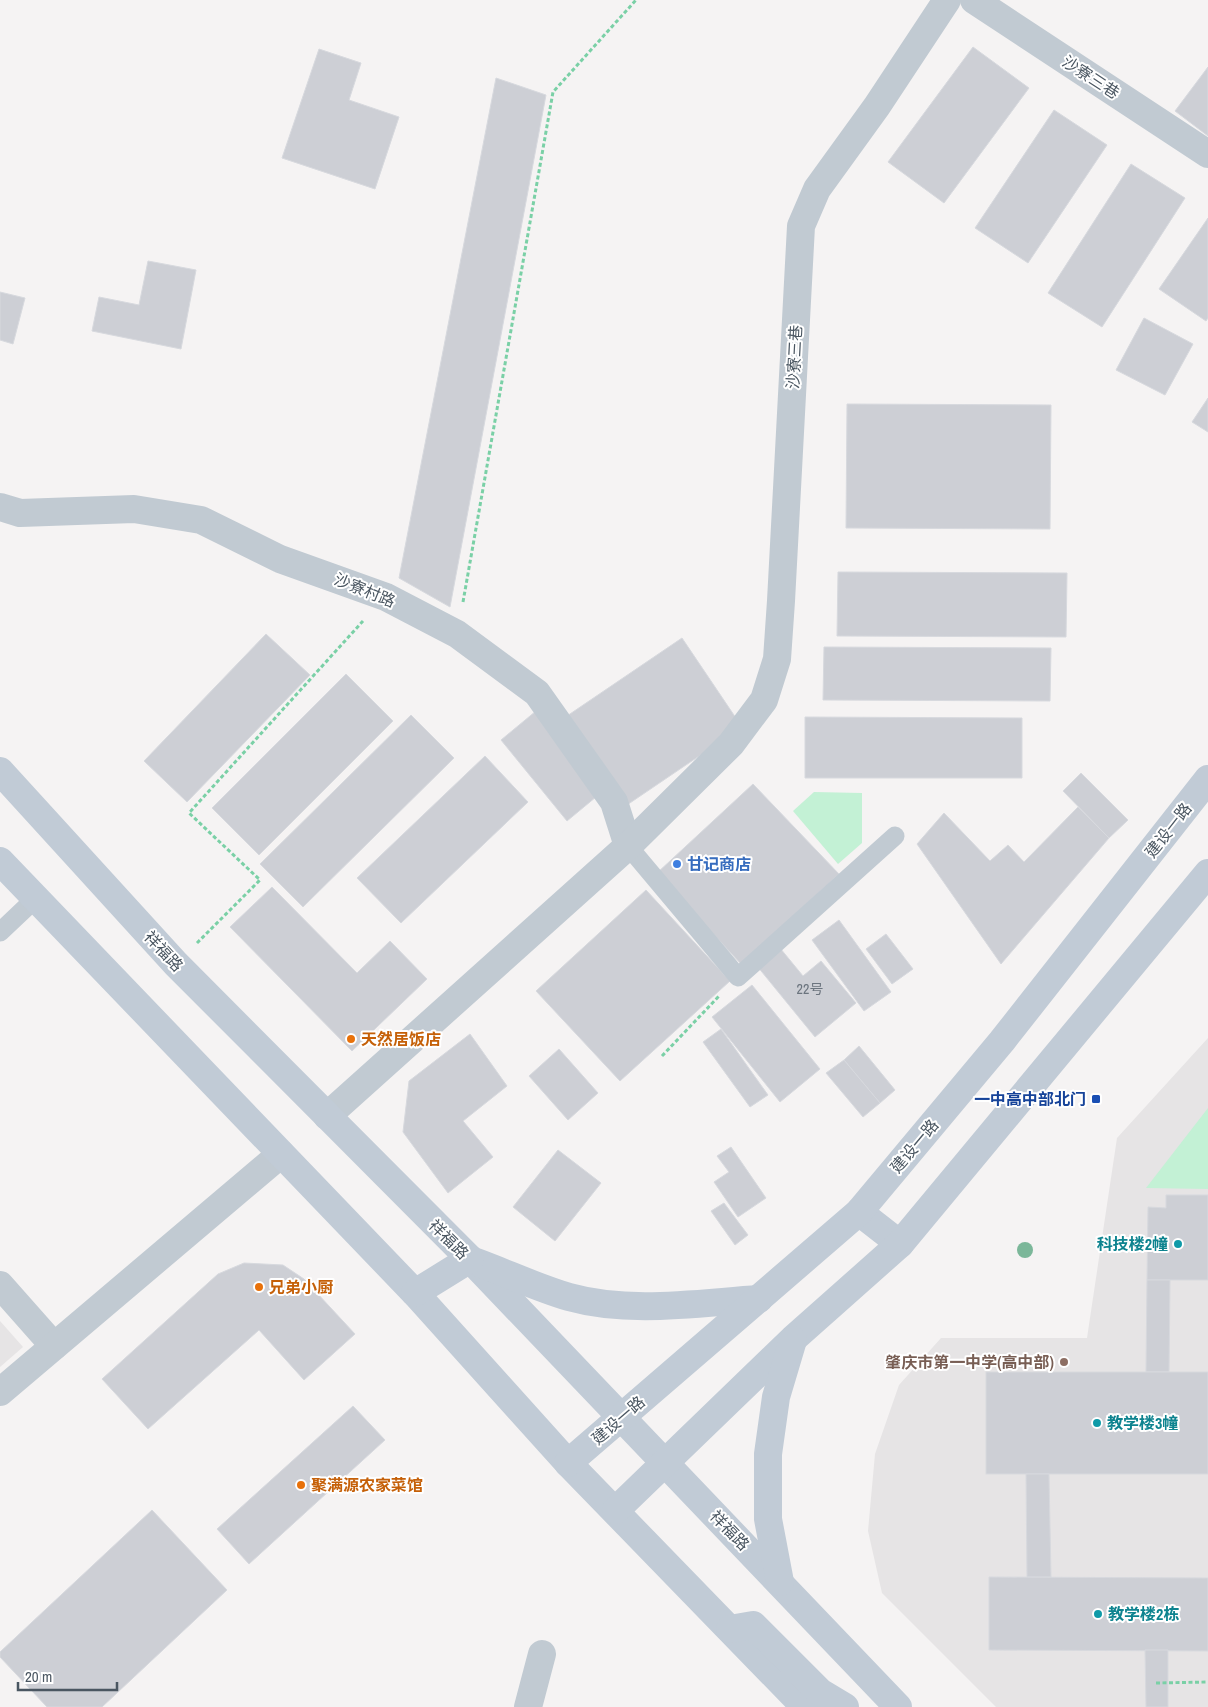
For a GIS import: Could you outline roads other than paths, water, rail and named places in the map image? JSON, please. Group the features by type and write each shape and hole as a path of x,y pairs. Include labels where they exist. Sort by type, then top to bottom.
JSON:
{"street":[{"name":"沙寮三巷","path":"327,1116 628,846 731,744 764,700 777,659 801,226 817,189 877,106 947,0"},
{"name":"沙寮三巷","path":"974,0 1208,154"},
{"name":"沙寮村路","path":"0,507 20,513 134,509 201,520 280,558 386,597 458,634 537,693 614,802 628,846"},
{"name":"祥福路","path":"0,771 176,964 470,1260 898,1707"},
{"name":"建设一路","path":"568,1463 859,1212 1002,1041 1208,779"},
{"path":"0,861 415,1293 568,1463 616,1510 805,1707"},
{"path":"616,1510 793,1339 900,1244 1208,873"},
{"path":"0,1392 281,1154"},
{"path":"859,1212 900,1244"},
{"path":"415,1293 470,1260 569,1297 619,1306 759,1299"},
{"path":"0,1285 54,1346"},
{"path":"780,1582 768,1519 768,1454 776,1397 793,1339"},
{"path":"730,1628 753,1625 820,1692 845,1707"},
{"path":"528,1707 542,1654"}],"lane":[{"path":"628,846 738,977 895,836"},
{"path":"0,932 36,898"}],"place":[{"name":"甘记商店","path":"677,864"},
{"name":"天然居饭店","path":"351,1039"},
{"name":"一中高中部北门","path":"1096,1099"},
{"name":"科技楼2幢","path":"1178,1244"},
{"name":"兄弟小厨","path":"259,1287"},
{"name":"肇庆市第一中学(高中部)","path":"1064,1362"},
{"name":"教学楼3幢","path":"1097,1423"},
{"name":"聚满源农家菜馆","path":"301,1485"},
{"name":"教学楼2栋","path":"1098,1614"}]}
